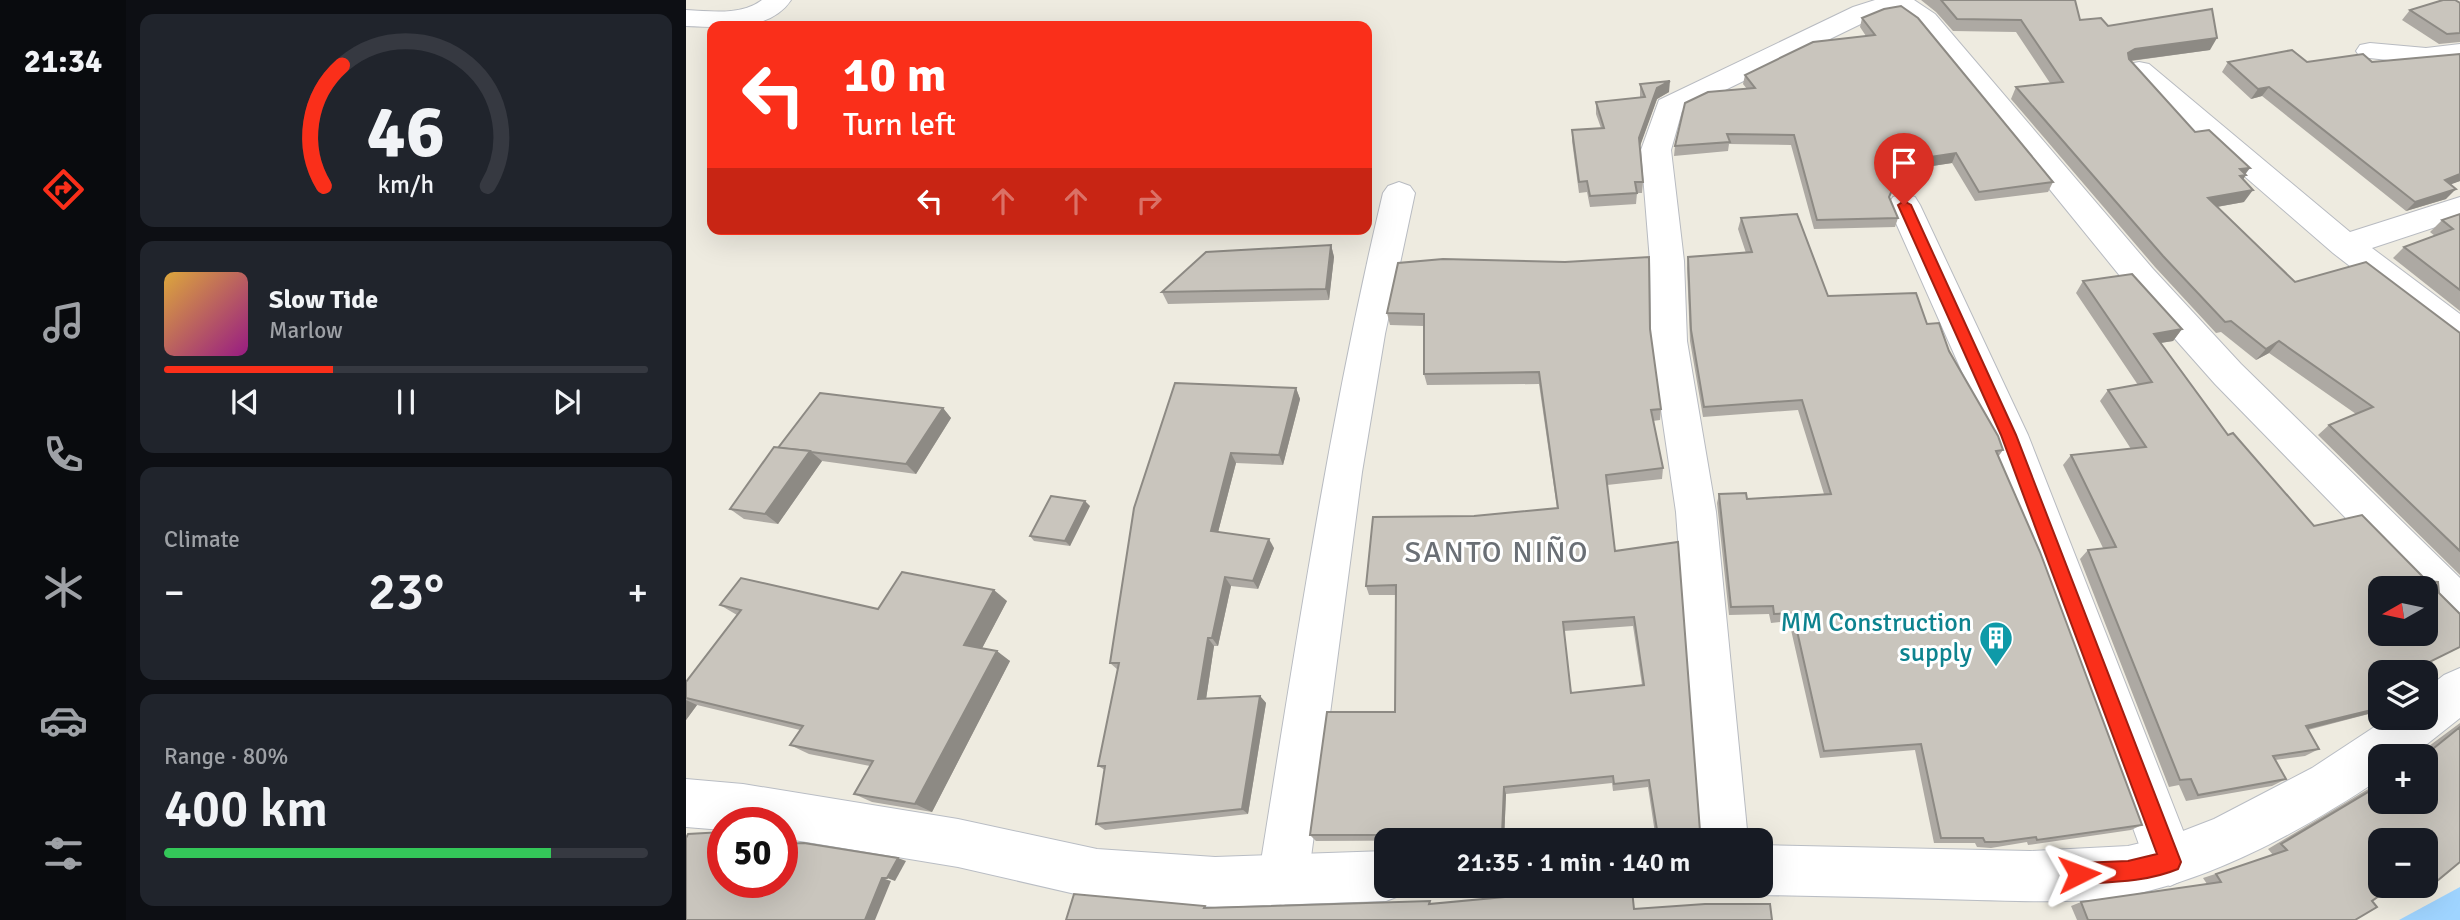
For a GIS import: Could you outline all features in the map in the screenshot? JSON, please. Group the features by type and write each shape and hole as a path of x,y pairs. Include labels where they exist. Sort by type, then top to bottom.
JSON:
{"street":[{"path":"686,18 741,18 759,14 778,0"},
{"path":"1723,828 1696,512 1669,341 1667,261 1656,150 1669,106 1862,13 1898,1 1926,20 2141,278 2228,374 2460,606"},
{"path":"2370,51 2426,56 2460,52"},
{"path":"2139,70 2345,245 2460,333"},
{"path":"1283,880 1345,460 1367,334 1399,193"},
{"path":"1904,205 2009,435 2170,862"},
{"path":"2345,245 2460,208"},
{"path":"1773,870 2030,876 2128,871 2170,862 2229,837 2329,785 2379,753 2460,690"},
{"path":"686,803 743,808 958,843 1097,874 1215,882 1374,876"}],"water":[{"path":"2460,887 2460,920 2399,920"}],"building":[{"path":"1941,0 2075,0 2080,20 2101,18 2108,26 2212,9 2217,38 2135,49 2128,53 2129,59 2195,132 2209,130 2250,168 2240,169 2246,175 2240,176 2253,190 2208,198 2295,282 2366,262 2460,333 2460,551 2329,425 2373,407 2279,341 2266,349 2231,321 2225,322 2163,256 2016,87 2063,82 2021,20 1957,19"},
{"path":"2443,0 2460,3 2460,33 2447,34 2410,10"},
{"path":"1901,6 1918,18 2053,182 1979,192 1956,153 1890,163 1893,175 1888,175 1893,188 1889,197 1898,218 1817,220 1794,135 1727,134 1730,142 1675,146 1685,103 1708,92 1755,88 1745,75 1813,42 1875,35 1862,18 1884,9"},
{"path":"2292,50 2307,62 2363,54 2372,62 2460,54 2460,174 2445,180 2456,189 2415,202 2269,87 2258,89 2228,62"},
{"path":"1670,81 1657,88 1639,138 1643,182 1635,182 1637,193 1590,196 1587,181 1579,182 1572,130 1604,128 1596,102 1645,97 1640,84"},
{"path":"1797,214 1828,296 1916,293 1927,324 1939,323 1949,351 1998,436 2003,450 1996,451 2040,552 2142,825 2037,840 2036,837 1985,842 1983,838 1941,838 1921,744 1824,751 1793,613 1774,614 1773,606 1731,607 1719,494 1746,493 1747,499 1831,494 1802,400 1704,407 1691,330 1688,257 1752,252 1741,218"},
{"path":"2460,214 2460,290 2404,247 2453,229 2442,220"},
{"path":"1331,245 1326,289 1162,292 1206,252"},
{"path":"1649,257 1650,329 1661,409 1651,410 1663,468 1606,475 1615,551 1678,542 1700,828 1657,828 1649,780 1614,784 1613,776 1504,787 1502,828 1374,828 1374,835 1310,835 1327,712 1395,712 1396,585 1366,586 1373,517 1474,516 1558,508 1539,372 1424,374 1424,314 1387,313 1398,263 1443,259 1565,262","holes":["1634,617 1644,685 1571,693 1563,622"]},
{"path":"2132,274 2182,329 2154,334 2228,435 2233,433 2314,526 2362,515 2422,576 2368,576 2368,646 2438,646 2438,582 2439,593 2460,614 2460,647 2433,660 2368,660 2368,711 2306,726 2319,749 2273,756 2286,779 2198,795 2191,779 2180,780 2088,550 2116,547 2071,455 2146,447 2108,390 2152,382 2083,281"},
{"path":"1175,383 1296,388 1279,455 1231,453 1211,531 1269,539 1253,581 1225,577 1212,638 1208,638 1198,699 1260,696 1242,809 1096,824 1105,766 1098,766 1119,663 1110,663 1134,508"},
{"path":"820,393 943,408 906,464 778,448"},
{"path":"774,447 810,451 765,514 730,509"},
{"path":"1051,496 1085,501 1065,541 1030,536"},
{"path":"902,572 994,590 964,645 997,651 915,804 854,794 873,761 790,745 803,726 686,698 686,682 741,610 720,605 741,578 878,609"},
{"path":"2460,727 2460,862 2438,880 2438,828 2368,828 2368,898 2376,898 2372,901 2377,907 2355,920 2088,920 2081,902 2221,882 2216,874 2287,850 2281,844 2368,792 2368,814 2438,814 2438,745"},
{"path":"707,833 707,898 798,898 798,843 898,858 887,878 882,878 865,920 686,920 688,834"},
{"path":"1074,894 1205,906 1204,908 1430,901 1429,904 1493,898 1633,898 1634,909 1705,904 1770,904 1772,920 1066,920"}],"place":[{"name":"MM Construction supply","path":"1996,668"}],"district":[{"name":"SANTO NIÑO","path":"1497,552"}],"route":[{"path":"1904,205 2009,435 2170,862 2128,871 2079,874"}]}
